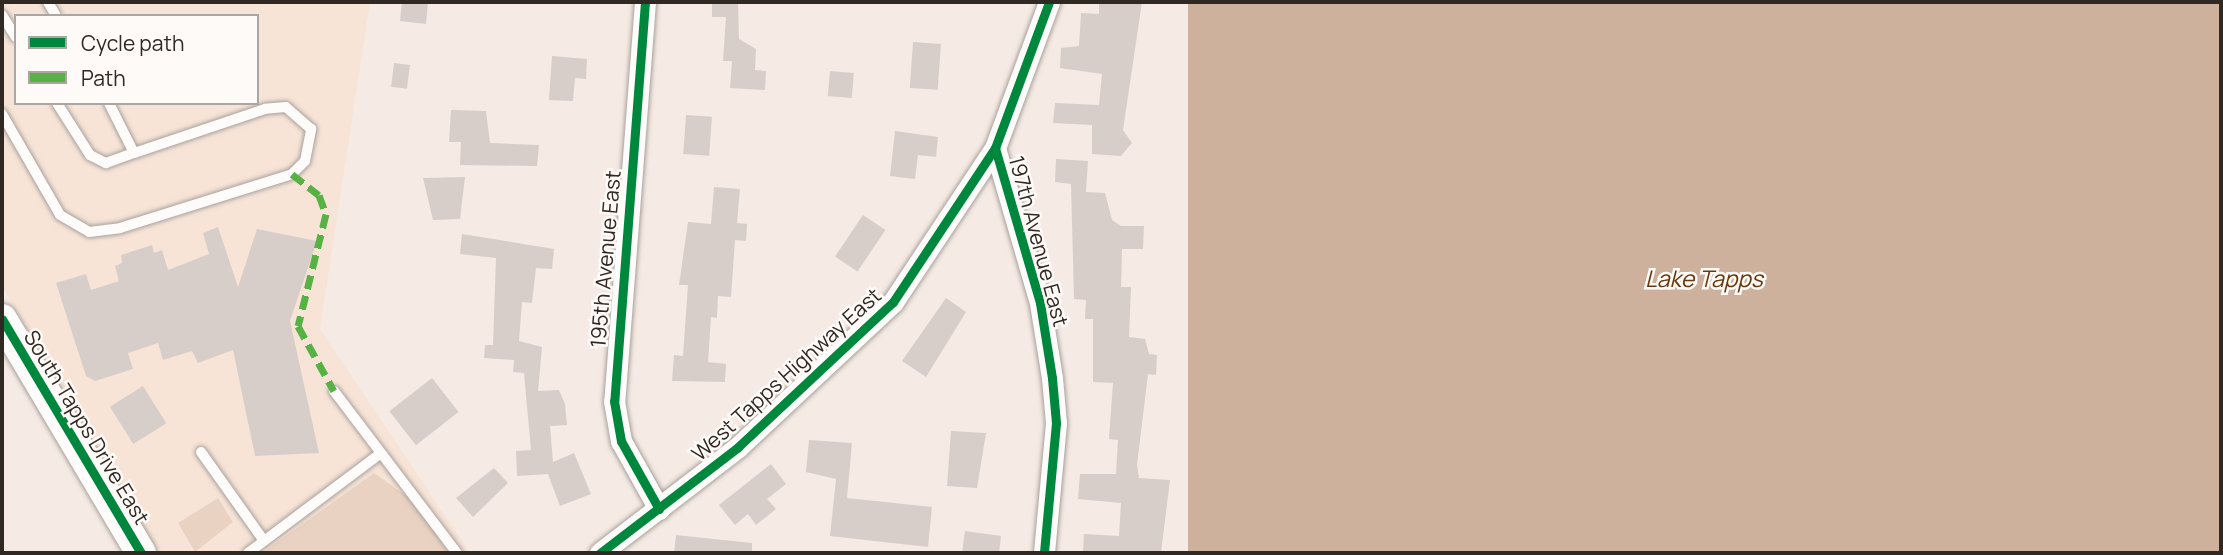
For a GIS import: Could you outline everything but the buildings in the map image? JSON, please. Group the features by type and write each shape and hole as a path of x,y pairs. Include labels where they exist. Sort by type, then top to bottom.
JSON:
{"street":[{"name":"195th Avenue East","path":"645,2 614,401 621,441 659,509"},
{"name":"West Tapps Highway East","path":"600,553 659,509 871,326 925,259 995,148 1049,2"},
{"name":"197th Avenue East","path":"995,148 1040,303 1052,378 1056,424 1044,553"},
{"name":"South Tapps Drive East","path":"2,319 141,553"}],"lane":[{"path":"2,15 14,34"},
{"path":"2,114 60,215 89,232 120,228 292,174 305,161 311,128 286,107 265,109 106,163 90,155 58,105"},
{"path":"110,105 134,153"},
{"path":"334,391 457,553"},
{"path":"201,452 264,541"},
{"path":"248,553 381,453"}],"shaded area":[{"path":"2,2 370,2 320,329 470,553 159,553 2,286"},
{"path":"374,473 421,506 448,553 262,553"},
{"path":"218,498 233,522 195,552 178,523"}],"water":[{"name":"Lake Tapps","path":"1188,2 2221,2 2221,553 1188,553"}],"marked path":[{"path":"292,174 319,195 326,214 298,326 334,391"}],"cycle path":[{"path":"645,2 614,401 621,441 659,509"},
{"path":"600,553 738,447 893,302 995,148 1049,2"},
{"path":"995,148 1040,303 1052,378 1056,423 1044,553"},
{"path":"2,319 141,553"}]}
